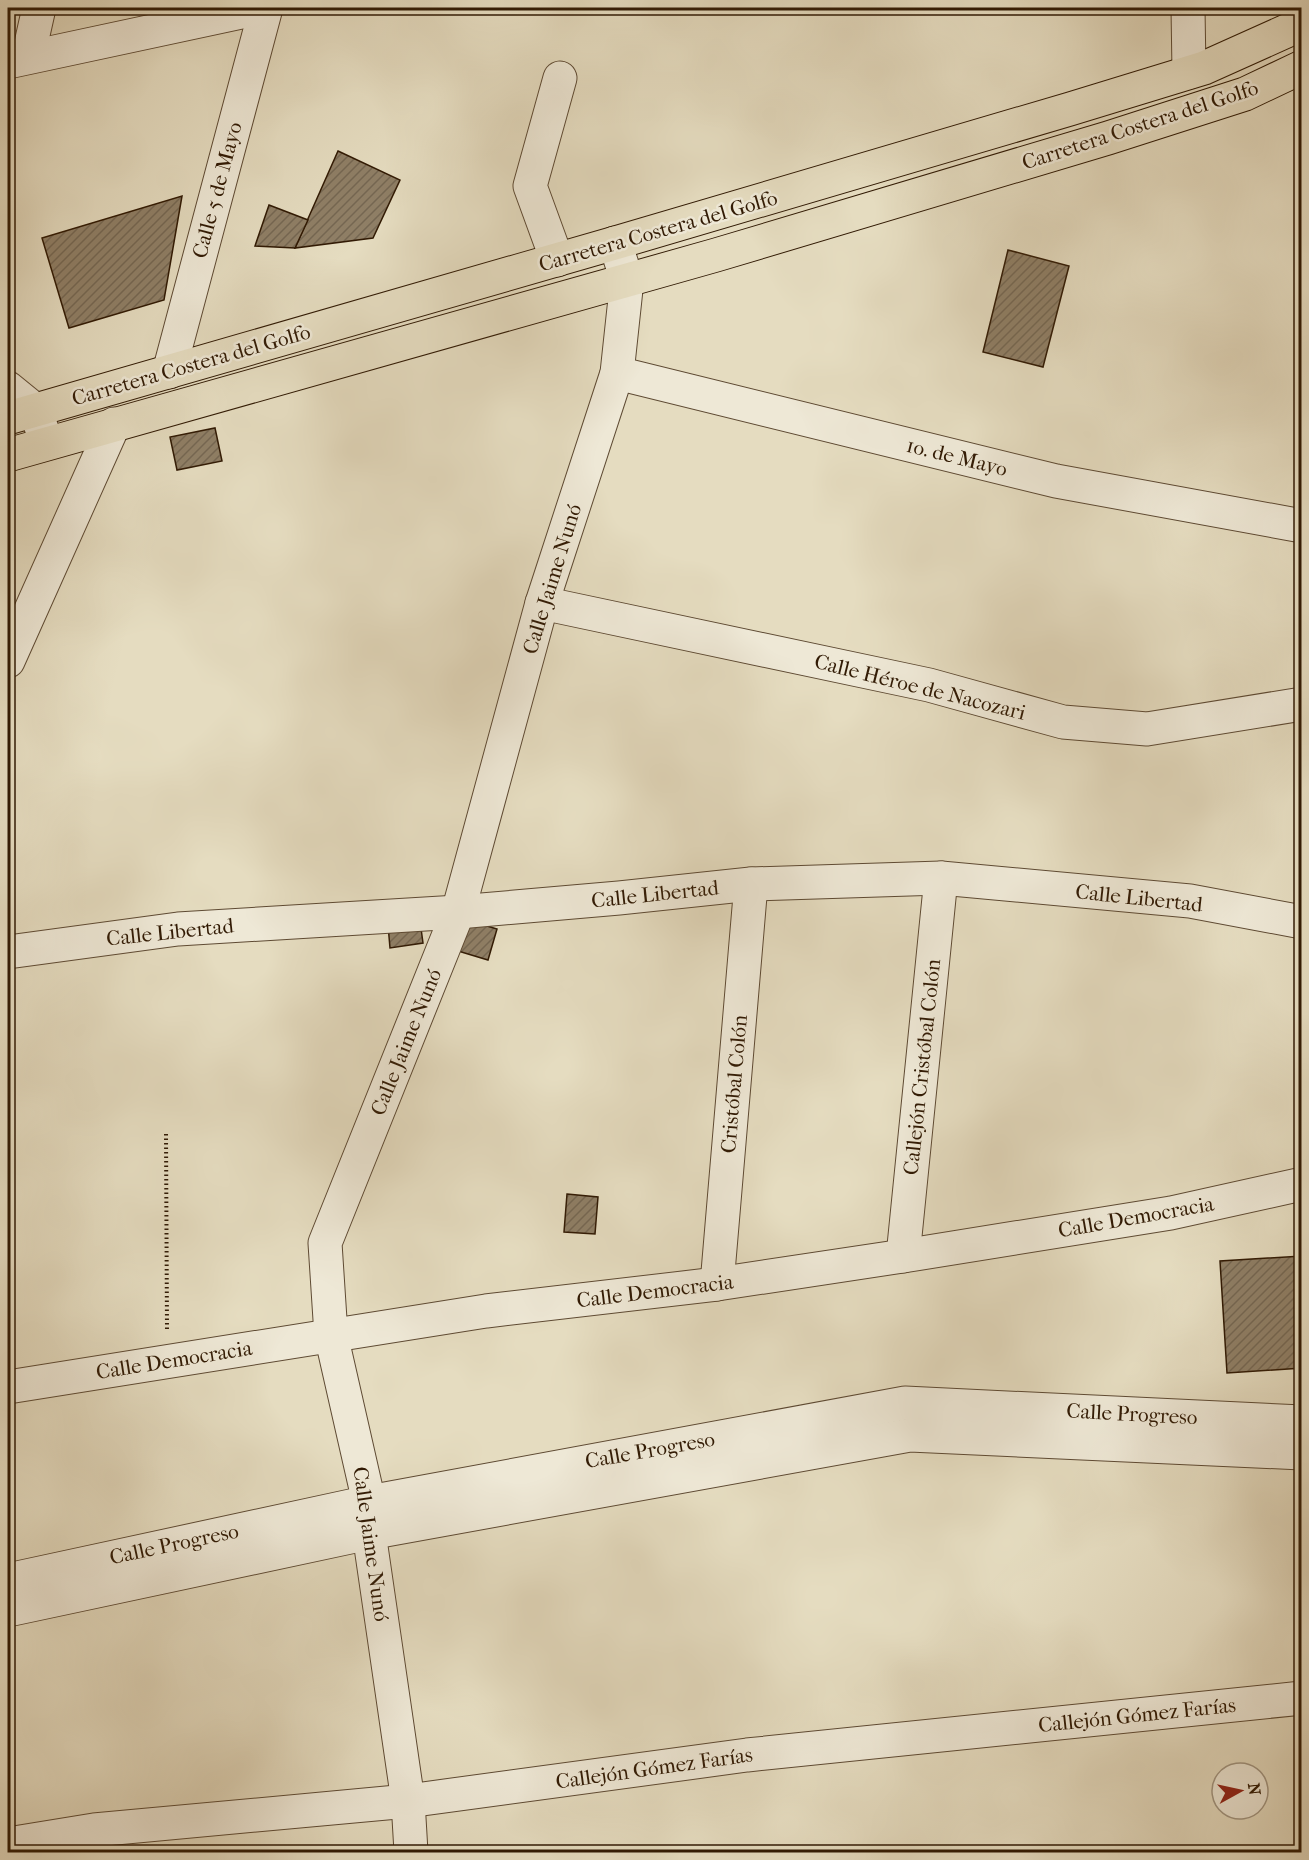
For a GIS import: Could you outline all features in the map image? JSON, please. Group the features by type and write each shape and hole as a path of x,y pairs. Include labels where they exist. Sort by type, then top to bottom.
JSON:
{"main road":[{"name":"Carretera Costera del Golfo","path":"21,414 557,260 1204,68 1302,24"},
{"name":"Carretera Costera del Golfo","path":"8,454 627,280 1108,138 1245,94 1302,68"}],"street":[{"path":"18,59 39,8"},
{"path":"18,59 260,8"},
{"name":"Calle 5 de Mayo","path":"168,372 266,8"},
{"path":"1188,8 1189,72"},
{"path":"557,260 530,186 560,78"},
{"name":"Calle Jaime Nunó","path":"411,1852 408,1801 369,1517 331,1335 325,1244 458,912 542,603 617,373 627,280 615,243"},
{"name":"1o. de Mayo","path":"617,373 1056,481 1302,526"},
{"path":"8,388 21,414 47,443"},
{"path":"8,661 114,424"},
{"name":"Calle Héroe de Nacozari","path":"542,603 929,685 1063,722 1147,729 1302,704"},
{"name":"Calle Libertad","path":"8,952 178,929 458,912 751,884 941,878 1190,901 1302,922"},
{"name":"Callejón Cristóbal Colón","path":"903,1256 941,878"},
{"name":"Cristóbal Colón","path":"717,1284 751,884"},
{"name":"Calle Democracia","path":"8,1387 486,1311 717,1284 903,1256 1171,1213 1302,1184"},
{"path":"905,1403 910,1435"},
{"name":"Calle Progreso","path":"8,1610 369,1517 905,1403 1302,1422"},
{"name":"Calle Progreso","path":"8,1580 369,1517 910,1435 1302,1453"},
{"name":"Callejón Gómez Farías","path":"8,1844 94,1830 408,1801 747,1755 1302,1698"}],"path":[{"path":"166,1134 167,1361"}],"building":[{"path":"338,151 400,180 373,238 295,248"},
{"path":"182,196 164,300 69,328 42,238"},
{"path":"269,205 308,220 295,248 255,246"},
{"path":"1008,250 1069,266 1043,367 983,352"},
{"path":"215,428 222,461 177,470 170,437"},
{"path":"467,920 497,929 488,960 458,951"},
{"path":"420,921 423,943 390,948 388,925"},
{"path":"567,1194 598,1197 595,1234 564,1232"},
{"path":"1302,1256 1302,1368 1227,1373 1220,1261"}]}
